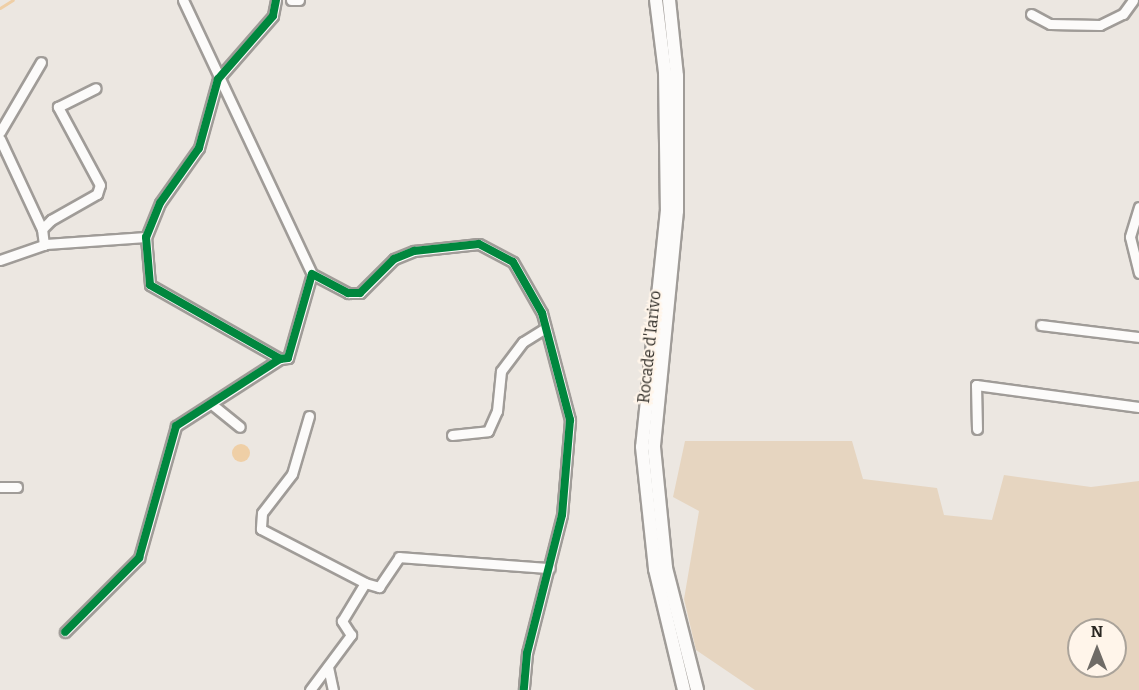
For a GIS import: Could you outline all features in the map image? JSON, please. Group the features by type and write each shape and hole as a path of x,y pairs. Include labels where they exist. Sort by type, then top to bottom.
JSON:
{"main road":[{"name":"Rocade d'Iarivo","path":"656,0 665,72 668,177 642,447 655,569 684,690"},
{"name":"Rocade d'Iarivo","path":"669,0 677,76 678,190 654,447 666,568 697,690"}],"street":[{"path":"183,0 219,79 235,102 312,274 348,293 360,293 394,259 414,251 462,243 494,247 519,270 545,328 570,420 562,515 527,652 524,690"},
{"path":"276,0 273,16 219,79 199,148 160,203 146,237 150,285 280,359"},
{"path":"291,0 299,0"},
{"path":"1031,14 1050,24 1100,25 1123,14 1133,0"},
{"path":"0,132 41,62"},
{"path":"42,228 97,194 100,185 58,107 96,88"},
{"path":"0,139 42,228 44,244"},
{"path":"1139,207 1131,237 1139,273"},
{"path":"0,260 44,244 146,237"},
{"path":"65,632 139,558 176,426 214,406 280,359 288,358 312,274"},
{"path":"1041,326 1139,337"},
{"path":"452,435 488,431 497,411 501,371 523,342 545,328"},
{"path":"977,429 976,385 1139,407"},
{"path":"214,406 240,427"},
{"path":"309,416 292,474 262,513 261,529 365,583 379,587 399,556 550,568"},
{"path":"0,487 18,487"},
{"path":"310,690 351,635 342,621 365,583"},
{"path":"328,667 333,690"}],"shaded area":[{"path":"685,441 852,441 863,479 937,488 944,515 992,520 1004,475 1091,487 1139,481 1139,690 755,690 696,650 684,599 699,511 673,497"},
{"path":"241,444 247,447 250,453 247,459 241,462 235,459 232,453 235,447"}],"waterway":[{"path":"0,8 13,0"}],"cycle path":[{"path":"276,0 273,16 218,79 199,148 160,203 146,237 150,285 280,359 288,358 312,274 348,293 360,293 394,259 414,251 479,244 513,262 542,313 570,420 562,515 527,653 524,690"},
{"path":"65,632 139,558 176,426 280,359"}]}
